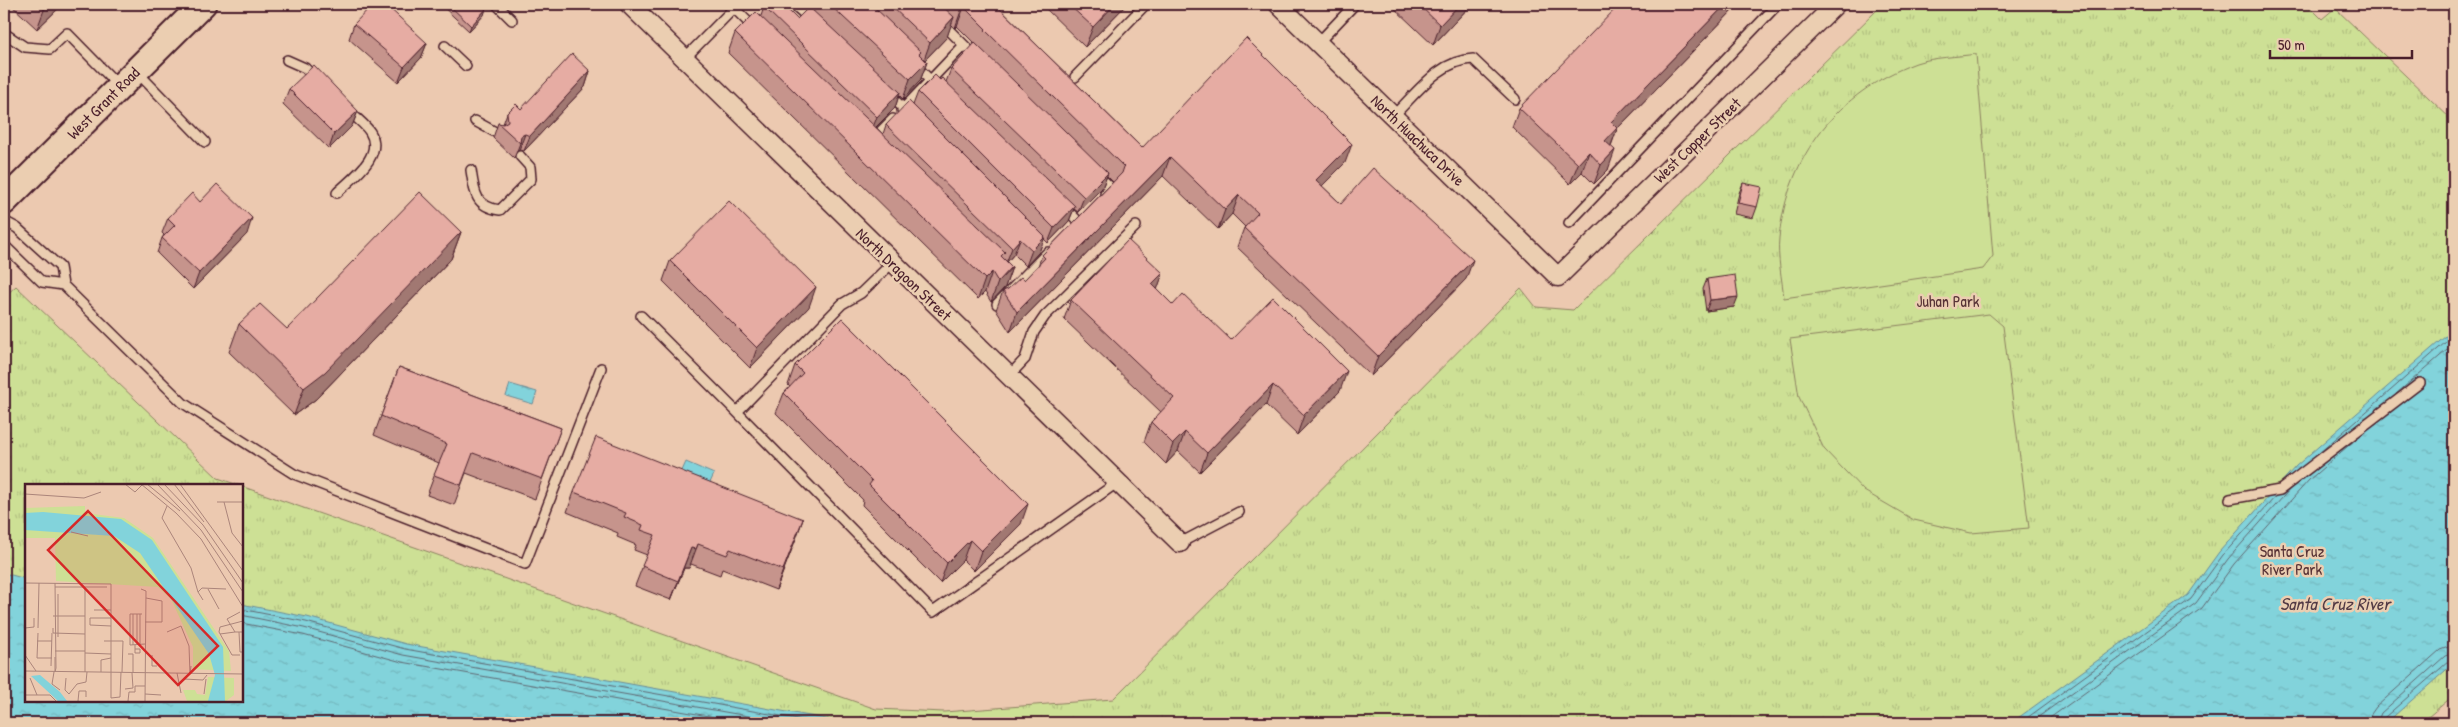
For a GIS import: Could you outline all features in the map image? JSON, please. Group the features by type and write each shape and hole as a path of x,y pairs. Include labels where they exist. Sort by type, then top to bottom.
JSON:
{"main road":[{"name":"West Grant Road","path":"4,202 203,4"}],"street":[{"name":"North Dragoon Street","path":"629,4 1180,543"},
{"name":"North Huachuca Drive","path":"1278,4 1558,277"},
{"name":"West Copper Street","path":"1558,277 1836,4"}],"lane":[{"path":"496,4 512,20"},
{"path":"793,4 821,30"},
{"path":"1075,77 1146,4"},
{"path":"1318,43 1355,4"},
{"path":"1569,223 1776,4"},
{"path":"685,58 736,6 761,35"},
{"path":"936,18 985,65"},
{"path":"4,33 26,47 50,49 66,33 127,78 205,142"},
{"path":"872,141 964,45"},
{"path":"445,46 466,66"},
{"path":"909,59 944,94"},
{"path":"1393,116 1442,68 1460,59 1473,59 1515,99"},
{"path":"287,60 305,68 325,87"},
{"path":"883,88 917,122"},
{"path":"337,192 372,157 374,145 371,132 338,100"},
{"path":"474,121 497,133"},
{"path":"470,170 475,196 488,209 500,210 531,178 530,167 520,156"},
{"path":"1090,168 1111,188 1098,201"},
{"path":"1057,201 1078,221"},
{"path":"4,221 17,228 60,267 63,285 183,403 260,455 294,474 525,564 601,368"},
{"path":"1009,376 1025,359 1034,332 1044,316 1136,226"},
{"path":"4,245 42,282 63,285"},
{"path":"997,304 1015,280 1048,247"},
{"path":"736,412 842,304 860,293 893,262"},
{"path":"641,316 933,612 1118,482"},
{"path":"2230,499 2280,490 2420,383"},
{"path":"1180,543 1239,512"}],"green space":[{"path":"1883,4 2307,4 2322,19 2335,8 2454,122 2454,695 2421,723 4,723 4,297 16,286 218,478 235,484 25,484 25,702 242,702 242,486 876,709 944,712 1113,699 1521,288 1536,307 1573,310"},
{"path":"1976,54 1993,256 1983,269 1784,298 1779,260 1779,238 1784,208 1793,180 1806,154 1822,130 1841,109 1863,91 1888,75 1923,61"},
{"path":"1989,314 2003,326 2029,528 1971,533 1914,520 1864,491 1824,449 1799,397 1790,339"}],"water":[{"name":"Santa Cruz River","path":"2454,329 2454,663 2386,723 2011,723 2188,595 2219,552 2296,466"},
{"path":"510,384 537,392 533,404 506,396"},
{"path":"686,462 714,474 709,485 681,473"},
{"path":"4,573 25,579 25,702 242,702 242,604 307,617 406,644 849,723 4,723"}],"building":[{"path":"38,4 50,4 44,10"},
{"path":"373,4 385,4 427,43 404,67 354,24"},
{"path":"448,4 480,4 486,9 471,26"},
{"path":"767,4 782,4 797,19 809,7 900,92 877,117 764,7"},
{"path":"829,4 871,4 921,52 919,54 927,62 910,79"},
{"path":"889,4 940,4 954,17 930,43"},
{"path":"958,4 995,4 1142,148 1246,38 1352,144 1316,180 1341,204 1373,168 1473,260 1378,356 1244,228 1258,213 1239,195 1225,210 1170,157 1017,312 1003,291 1021,277 1024,280 1045,258 1042,255 1122,173 1124,167 964,7 962,8"},
{"path":"1068,4 1115,4 1093,27"},
{"path":"1418,4 1460,4 1440,25"},
{"path":"1620,4 1726,4 1611,122 1617,128 1605,141 1615,150 1601,165 1589,152 1578,164 1519,108"},
{"path":"756,12 1005,252 1001,256 1012,267 998,282 992,272 985,279 735,33"},
{"path":"975,43 1108,173 1084,197 951,69"},
{"path":"572,54 590,71 530,136 525,134 521,136 520,143 498,123 503,124 508,121 507,113 516,104 521,109"},
{"path":"314,65 358,111 334,134 289,89"},
{"path":"935,75 940,80 942,78 1075,206 1054,228 918,92"},
{"path":"909,101 1045,237 1032,250 1020,239 1012,248 886,125"},
{"path":"1743,183 1762,187 1757,207 1738,203"},
{"path":"217,184 252,218 199,273 162,238 175,225 168,218 192,193 200,202"},
{"path":"420,192 461,232 325,372 304,388 239,324 260,304 287,329"},
{"path":"729,201 816,287 757,348 670,261"},
{"path":"1128,240 1163,273 1152,284 1173,305 1183,294 1231,340 1273,297 1347,371 1304,415 1273,385 1207,453 1185,432 1173,444 1151,422 1174,398 1071,300"},
{"path":"1735,275 1738,297 1710,300 1707,279"},
{"path":"842,318 1028,504 981,551 970,540 947,563 869,485 872,481 784,393 803,373 795,365"},
{"path":"399,367 561,428 542,479 473,453 461,485 434,475 447,444 381,416"},
{"path":"596,437 803,519 783,570 730,549 727,555 698,544 696,549 691,548 678,581 642,566 655,535 641,530 643,525 624,517 626,513 574,492"}],"park label":[{"name":"Juhan Park","path":"1948,301"},
{"name":"Santa Cruz River Park","path":"2292,560"}]}
